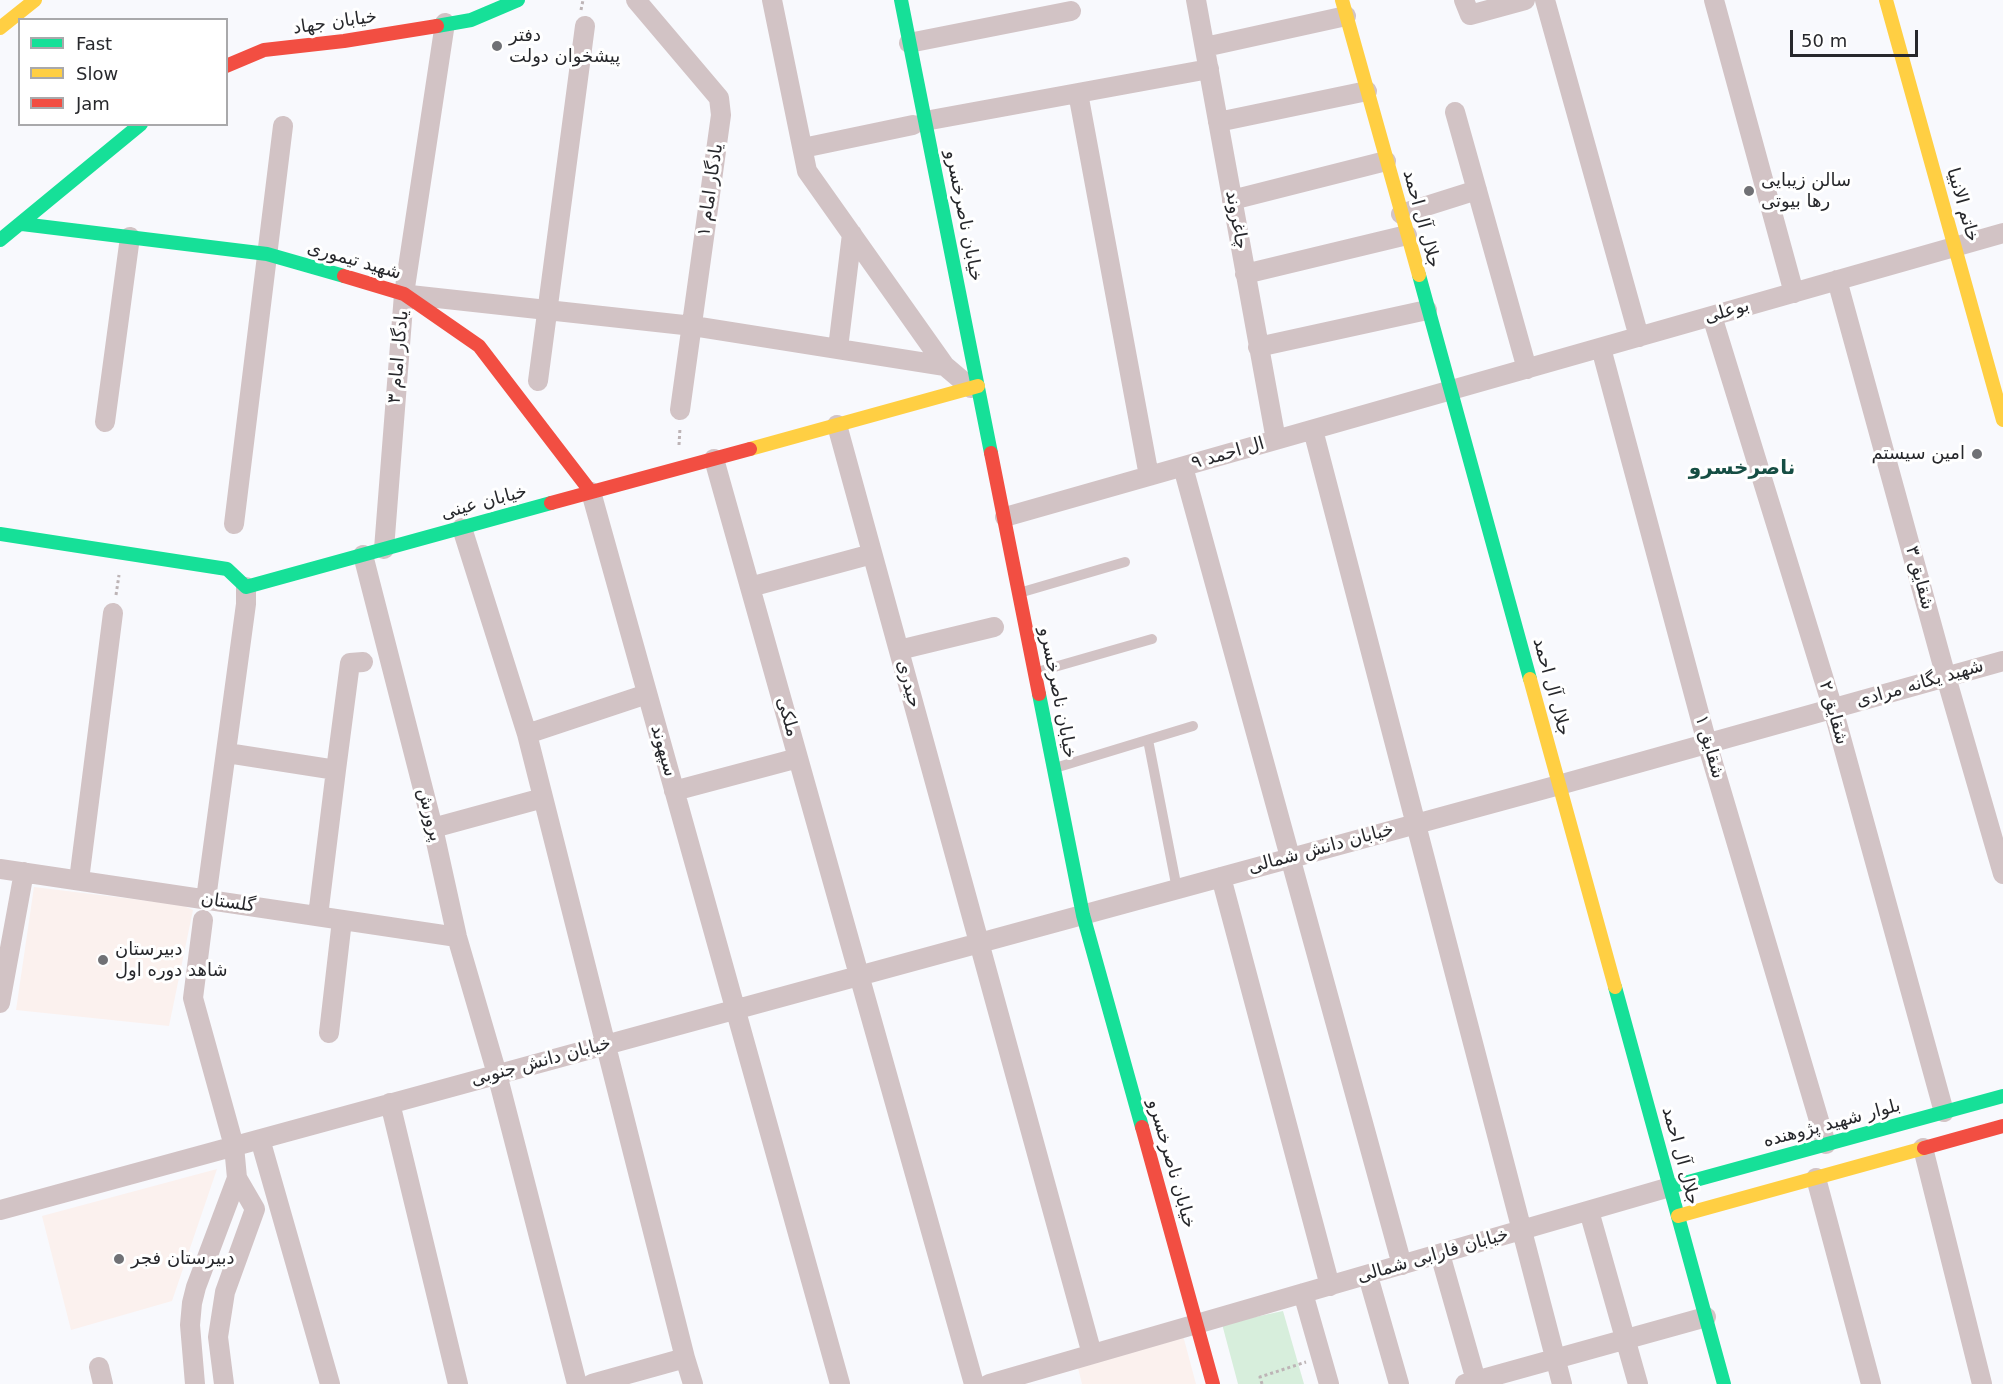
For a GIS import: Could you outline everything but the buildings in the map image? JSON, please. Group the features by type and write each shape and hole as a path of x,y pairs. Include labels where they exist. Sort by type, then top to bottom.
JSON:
{"street":[{"path":"0,28 35,0"},
{"name":"خیابان جهاد","path":"228,65 264,50 344,41 471,20 518,0"},
{"name":"یادگار امام ۱","path":"636,0 718,98 721,115 680,410"},
{"path":"772,0 807,171 945,366 974,387"},
{"name":"خیابان ناصرخسرو","path":"901,0 919,123 974,387 1005,517 1083,915 1213,1384"},
{"name":"چاغروند","path":"1196,0 1276,440"},
{"path":"1464,0 1470,15 1525,0"},
{"path":"1545,0 1639,337"},
{"path":"1714,0 1794,293"},
{"name":"خاتم الانبیا","path":"1886,0 2003,420"},
{"path":"1205,47 1344,8"},
{"name":"جلال آل احمد","path":"1344,8 1725,1384"},
{"path":"909,43 1071,11"},
{"name":"یادگار امام ۳","path":"384,549 404,294 445,23"},
{"path":"538,381 585,26"},
{"path":"803,148 919,123 1209,69"},
{"path":"1218,122 1367,91"},
{"path":"1078,93 1149,476"},
{"path":"1455,112 1527,369"},
{"path":"0,240 139,126"},
{"path":"234,524 283,126"},
{"path":"1232,200 1386,161"},
{"path":"1401,214 1477,190"},
{"name":"شهید تیموری","path":"22,224 267,254 404,294 478,346 591,492"},
{"name":"بوعلی","path":"1451,391 2003,233"},
{"path":"837,348 852,234"},
{"path":"1245,274 1407,235"},
{"path":"105,422 130,237"},
{"name":"شقایق ۳","path":"1837,280 1946,677 2003,874"},
{"path":"404,294 693,326 945,366"},
{"path":"1258,347 1427,310"},
{"name":"شقایق ۲","path":"1712,316 1833,709 1944,1112"},
{"name":"شقایق ۱","path":"1601,348 1707,743 1826,1144"},
{"name":"خیابان عینی","path":"246,587 974,387"},
{"name":"ال احمد ۹","path":"1005,517 1451,391"},
{"name":"حیدری","path":"837,425 1092,1354"},
{"path":"1313,430 1562,1384"},
{"name":"ملکی","path":"714,459 974,1384"},
{"path":"1183,467 1402,1265"},
{"name":"سپهوند","path":"591,492 840,1384"},
{"path":"462,528 527,734 693,1384"},
{"path":"0,534 226,569 246,587 246,604 227,753 206,899"},
{"path":"750,587 872,554"},
{"name":"پرورش","path":"363,555 433,828 457,937 497,1074 577,1384"},
{"path":"79,880 113,613"},
{"path":"898,650 994,627"},
{"name":"شهید یگانه مرادی","path":"1559,785 2003,661"},
{"path":"318,916 351,663 363,662"},
{"path":"527,734 647,694"},
{"path":"227,753 336,770"},
{"path":"674,791 798,758"},
{"name":"خیابان دانش شمالی","path":"1083,915 1559,785"},
{"path":"433,828 543,798"},
{"name":"گلستان","path":"0,869 457,937"},
{"path":"0,1003 24,872"},
{"path":"1221,877 1330,1286"},
{"name":"خیابان دانش جنوبی","path":"0,1210 1083,915"},
{"path":"203,920 193,999 234,1146 237,1178 255,1209"},
{"path":"329,1033 342,920"},
{"name":"بلوار شهید پژوهنده","path":"1670,1187 2003,1095"},
{"path":"390,1103 458,1384"},
{"path":"1678,1216 2003,1126"},
{"path":"260,1139 330,1384"},
{"path":"1923,1148 1982,1384"},
{"path":"195,1384 190,1325 192,1303 237,1178"},
{"path":"1816,1178 1871,1384"},
{"name":"خیابان فارابی شمالی","path":"989,1384 1670,1187"},
{"path":"255,1209 279,1203"},
{"path":"224,1384 218,1337 221,1312 225,1292 255,1209"},
{"path":"1589,1211 1638,1384"},
{"path":"1440,1254 1473,1383 1706,1317"},
{"path":"1368,1276 1399,1384"},
{"path":"1303,1293 1329,1384"},
{"path":"192,1303 221,1312"},
{"path":"592,1384 642,1377 685,1358"}],"lane":[{"path":"1019,592 1125,562"},
{"path":"1035,673 1152,639"},
{"path":"1054,769 1193,726"},
{"path":"1148,740 1178,889"}],"path":[{"path":"679,468 680,410"},
{"path":"113,613 122,553"},
{"path":"1262,1384 1260,1377 1321,1358"}],"shaded area":[{"name":"دبیرستان شاهد دوره اول","path":"34,887 182,905 193,910 169,1026 16,1010"},
{"name":"دبیرستان فجر","path":"217,1169 172,1301 71,1330 42,1216"},
{"path":"1181,1328 1196,1384 1082,1384 1075,1356"}],"green space":[{"path":"1283,1311 1304,1384 1238,1384 1222,1324"}],"traffic: fast":[{"path":"437,26 471,20 518,0"},
{"path":"901,0 991,453"},
{"path":"0,240 139,126"},
{"path":"22,224 267,254 344,276"},
{"path":"1419,275 1530,679"},
{"path":"0,534 227,569 246,587 551,503"},
{"path":"1039,694 1083,915 1142,1127"},
{"path":"1615,987 1724,1384"},
{"path":"1670,1187 2003,1096"}],"traffic: slow":[{"path":"0,28 35,0"},
{"path":"1342,0 1419,275"},
{"path":"1886,0 2003,420"},
{"path":"750,449 978,386"},
{"path":"1530,679 1615,987"},
{"path":"1678,1216 1924,1148"}],"traffic: jam":[{"path":"228,65 264,50 344,41 437,26"},
{"path":"344,276 404,294 479,346 591,492"},
{"path":"551,503 750,449"},
{"path":"991,453 1039,694"},
{"path":"1924,1148 2003,1126"},
{"path":"1142,1127 1213,1384"}],"place":[{"name":"دفتر پیشخوان دولت","path":"497,46"},
{"name":"سالن زیبایی رها بیوتی","path":"1749,191"},
{"name":"امین سیستم","path":"1977,454"},
{"name":"دبیرستان شاهد دوره اول","path":"103,960"},
{"name":"دبیرستان فجر","path":"119,1259"}],"district":[{"name":"ناصرخسرو","path":"1742,469"}]}
